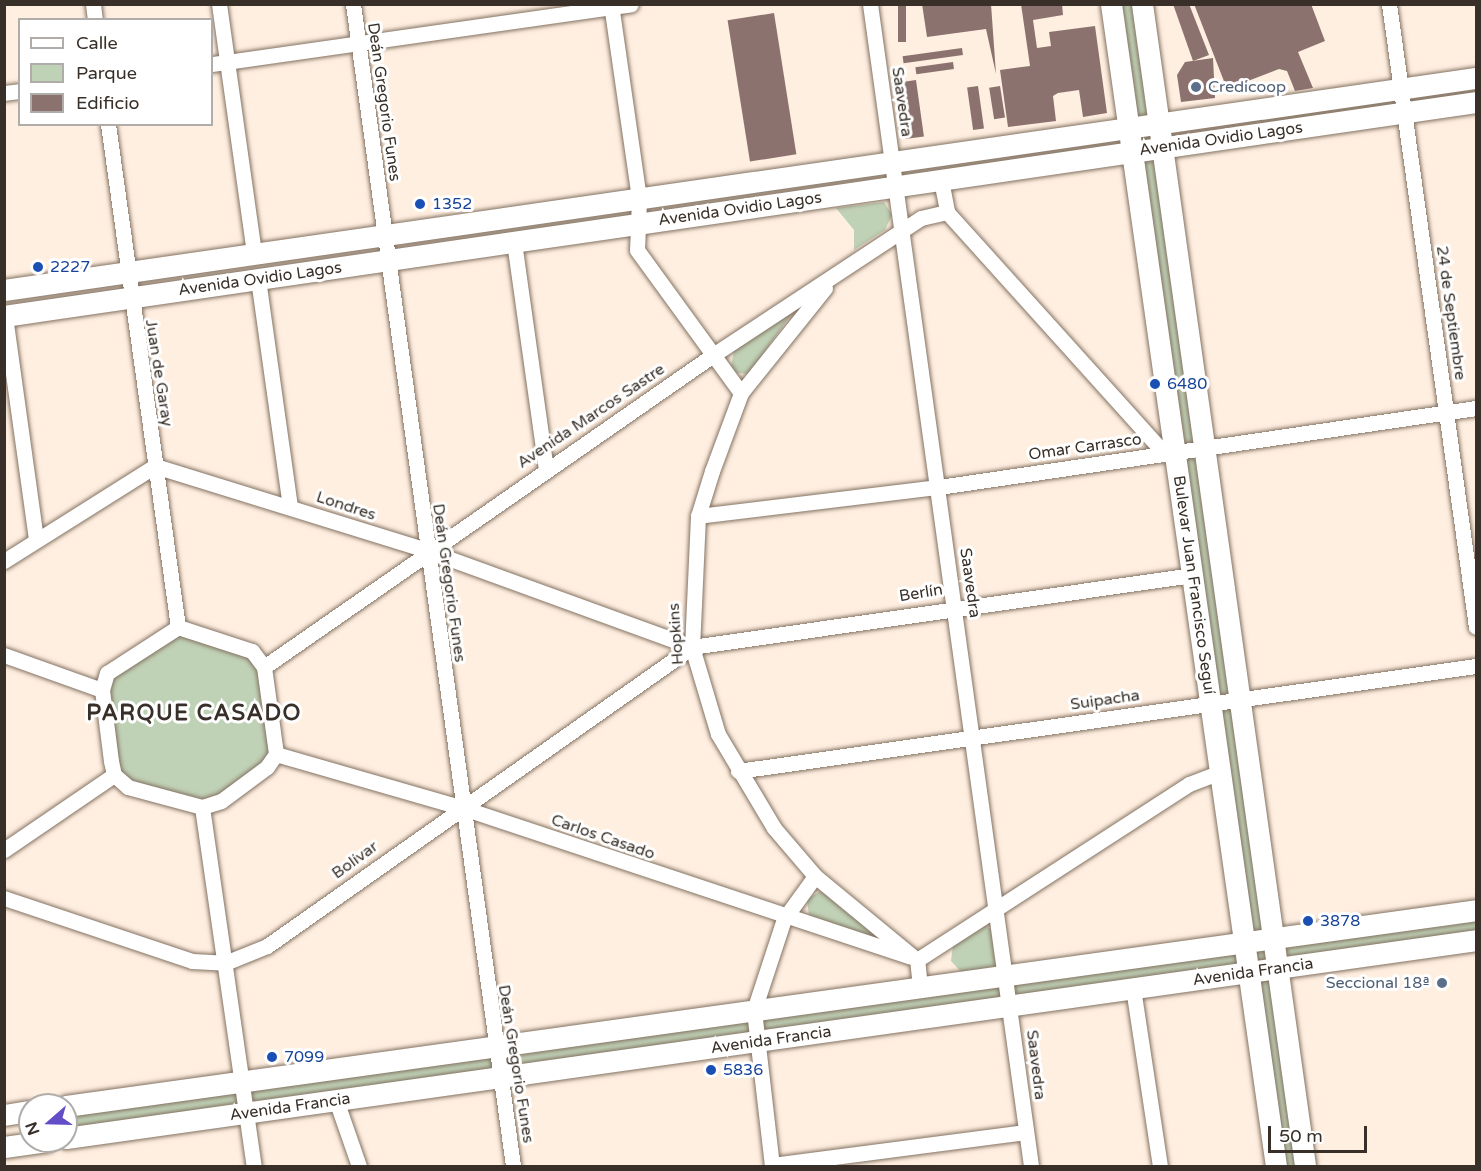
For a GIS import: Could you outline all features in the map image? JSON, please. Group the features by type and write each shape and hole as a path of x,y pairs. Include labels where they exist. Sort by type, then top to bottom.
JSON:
{"main road":[{"name":"Bulevar Juan Francisco Seguí","path":"1111,4 1170,453 1192,575 1276,1167"},
{"name":"Bulevar Juan Francisco Seguí","path":"1142,4 1305,1167"},
{"name":"Avenida Ovidio Lagos","path":"4,290 892,164 1476,78"},
{"name":"Avenida Ovidio Lagos","path":"5,315 1476,102"},
{"name":"Avenida Francia","path":"78,1104 1476,910"},
{"name":"Avenida Francia","path":"78,1136 1476,940"}],"street":[{"path":"219,4 254,254"},
{"name":"Deán Gregorio Funes","path":"352,4 493,1047 501,1077 512,1166"},
{"path":"213,64 631,4"},
{"name":"Saavedra","path":"870,4 1008,975 1031,1167"},
{"name":"24 de Septiembre","path":"1389,4 1476,627"},
{"path":"611,6 639,199 637,250 741,393"},
{"name":"Juan de Garay","path":"108,126 129,298 156,466 178,627"},
{"path":"941,180 947,212 1170,453"},
{"name":"Avenida Marcos Sastre","path":"264,667 426,550 713,355 921,218 947,212"},
{"path":"514,242 546,469"},
{"name":"Hopkins","path":"843,269 800,314 741,393 698,516 692,647 718,734 774,828 815,876 917,960"},
{"path":"258,279 290,506"},
{"path":"5,315 36,538"},
{"name":"Omar Carrasco","path":"698,516 939,487 1476,408"},
{"path":"4,561 36,538 156,466"},
{"name":"Londres","path":"156,466 426,550 692,647"},
{"name":"Berlín","path":"692,647 956,606 1192,575"},
{"path":"178,627 252,651 264,667 276,754 267,767 221,801 202,807 128,787 114,775 102,690 107,673 178,627"},
{"name":"Bolívar","path":"4,898 192,961 225,963 267,946 460,807 692,647"},
{"path":"4,655 102,690"},
{"name":"Suipacha","path":"738,771 1476,666"},
{"name":"Carlos Casado","path":"276,754 460,807 784,919 917,960"},
{"path":"920,987 917,960 998,903 1189,784 1220,772"},
{"path":"4,850 114,775"},
{"path":"202,807 255,1167"},
{"path":"815,876 784,919 754,1010 754,1042 772,1166 1026,1132"},
{"path":"1133,988 1160,1167"},
{"path":"336,1100 359,1167"}],"green space":[{"path":"1111,5 1142,5 1273,937 1476,910 1476,940 1278,968 1305,1166 1276,1166 1249,973 78,1136 78,1104 1244,942"},
{"path":"884,202 892,215 885,230 854,250 854,230 836,208"},
{"path":"793,312 748,374 736,373 731,366 734,351"},
{"path":"178,627 252,651 264,667 276,754 202,807 114,775 107,673"},
{"path":"821,891 882,936 879,940 809,916 807,899"},
{"path":"984,925 991,929 996,966 962,973 951,961 953,945"}],"building":[{"path":"898,4 906,4 906,42 898,42"},
{"path":"922,4 991,4 996,74 986,29 927,37"},
{"path":"1021,4 1062,4 1063,15 1033,20 1037,48 1051,46 1049,32 1095,26 1107,113 1083,117 1079,90 1053,96 1056,121 1008,127 1000,70 1030,66"},
{"path":"1173,4 1189,4 1209,55 1193,61"},
{"path":"1194,4 1311,4 1325,41 1298,52 1313,88 1295,91 1287,71 1279,69 1227,89"},
{"path":"774,13 796,154 750,162 728,20"},
{"path":"962,48 963,55 904,63 903,56"},
{"name":"Credicoop","path":"1213,58 1215,98 1181,102 1177,75 1185,62"},
{"path":"953,62 954,69 916,74 915,67"},
{"path":"916,80 924,136 905,139 897,83"},
{"path":"978,86 984,129 973,130 967,88"},
{"path":"1000,86 1005,118 994,119 989,88"}],"place":[{"name":"Credicoop","path":"1196,87"},
{"name":"1352","path":"420,204"},
{"name":"2227","path":"38,267"},
{"name":"6480","path":"1155,384"},
{"name":"3878","path":"1308,921"},
{"name":"Seccional 18ª","path":"1442,983"},
{"name":"7099","path":"272,1057"},
{"name":"5836","path":"711,1070"}],"district":[{"name":"PARQUE CASADO","path":"194,714"}]}
